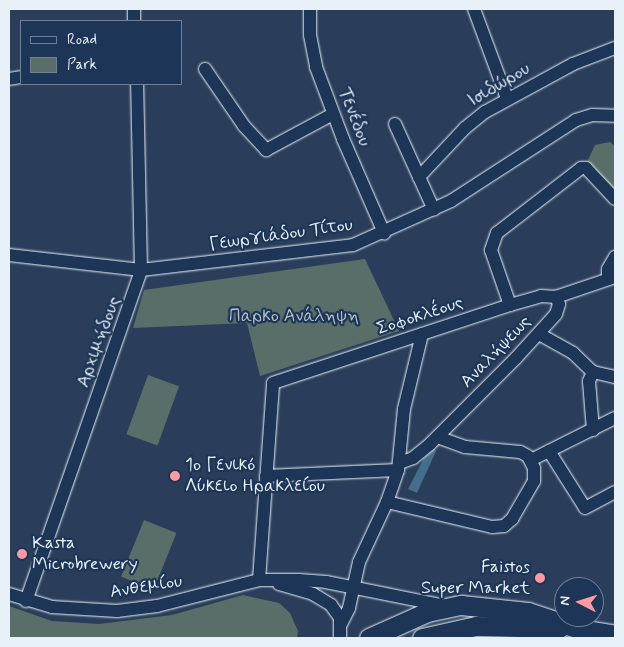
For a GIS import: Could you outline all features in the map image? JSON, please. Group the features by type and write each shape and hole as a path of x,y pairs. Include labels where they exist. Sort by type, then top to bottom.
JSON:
{"main road":[{"path":"369,638 418,615 449,607 481,606 528,612 574,628"},
{"path":"422,638 476,626 574,628 615,635"}],"street":[{"name":"Τενέδου","path":"310,9 314,57 333,114 384,233"},
{"path":"474,9 507,98"},
{"name":"Ισιδώρου","path":"419,177 465,128 507,98 573,64 615,48"},
{"path":"205,69 244,126 266,150 333,114"},
{"name":"Αρχιμήδους","path":"26,601 142,270 137,85"},
{"name":"Γεωργιάδου Τίτου","path":"9,256 142,270 338,248 384,233 434,210 569,123 592,114 615,116"},
{"path":"395,124 434,210"},
{"path":"510,305 491,250 497,234 581,168 586,168 615,199"},
{"path":"556,297 612,278 608,269 615,257"},
{"name":"Σοφοκλέους","path":"263,580 266,476 273,383 510,305 541,296 556,297"},
{"name":"Αναλήψεως","path":"399,466 413,458 438,436 539,334 556,314 558,304 556,297"},
{"path":"340,638 341,624 362,553 387,502 399,466 404,409 422,334"},
{"path":"539,334 573,353 593,372 615,377"},
{"path":"593,372 589,381 593,430"},
{"path":"531,460 615,418"},
{"path":"387,502 461,521 502,527 512,519 532,489 535,472 531,460 520,452 465,447 438,436"},
{"path":"549,451 585,508 615,492"},
{"path":"266,476 399,466"},
{"path":"263,580 325,601 337,611 341,624"},
{"name":"Ανθεμίου","path":"9,594 26,601 63,608 128,610 263,580 312,581 353,587 449,607"}],"green space":[{"path":"610,142 615,146 615,194 587,162 595,145"},
{"name":"Παρκο Ανάληψη","path":"365,259 399,331 260,376 247,323 133,328 144,290"},
{"path":"148,375 179,386 157,445 126,434"},
{"path":"144,520 176,533 154,590 121,577"},
{"path":"243,595 279,603 290,613 298,631 297,638 9,638 9,606 52,621 99,624 172,615"}],"water":[{"path":"434,448 436,451 417,493 408,489 424,458"}],"place":[{"name":"1ο Γενικό Λύκειο Ηρακλείου","path":"175,476"},
{"name":"Kasta Microbrewery","path":"22,554"},
{"name":"Faistos Super Market","path":"540,578"}]}
